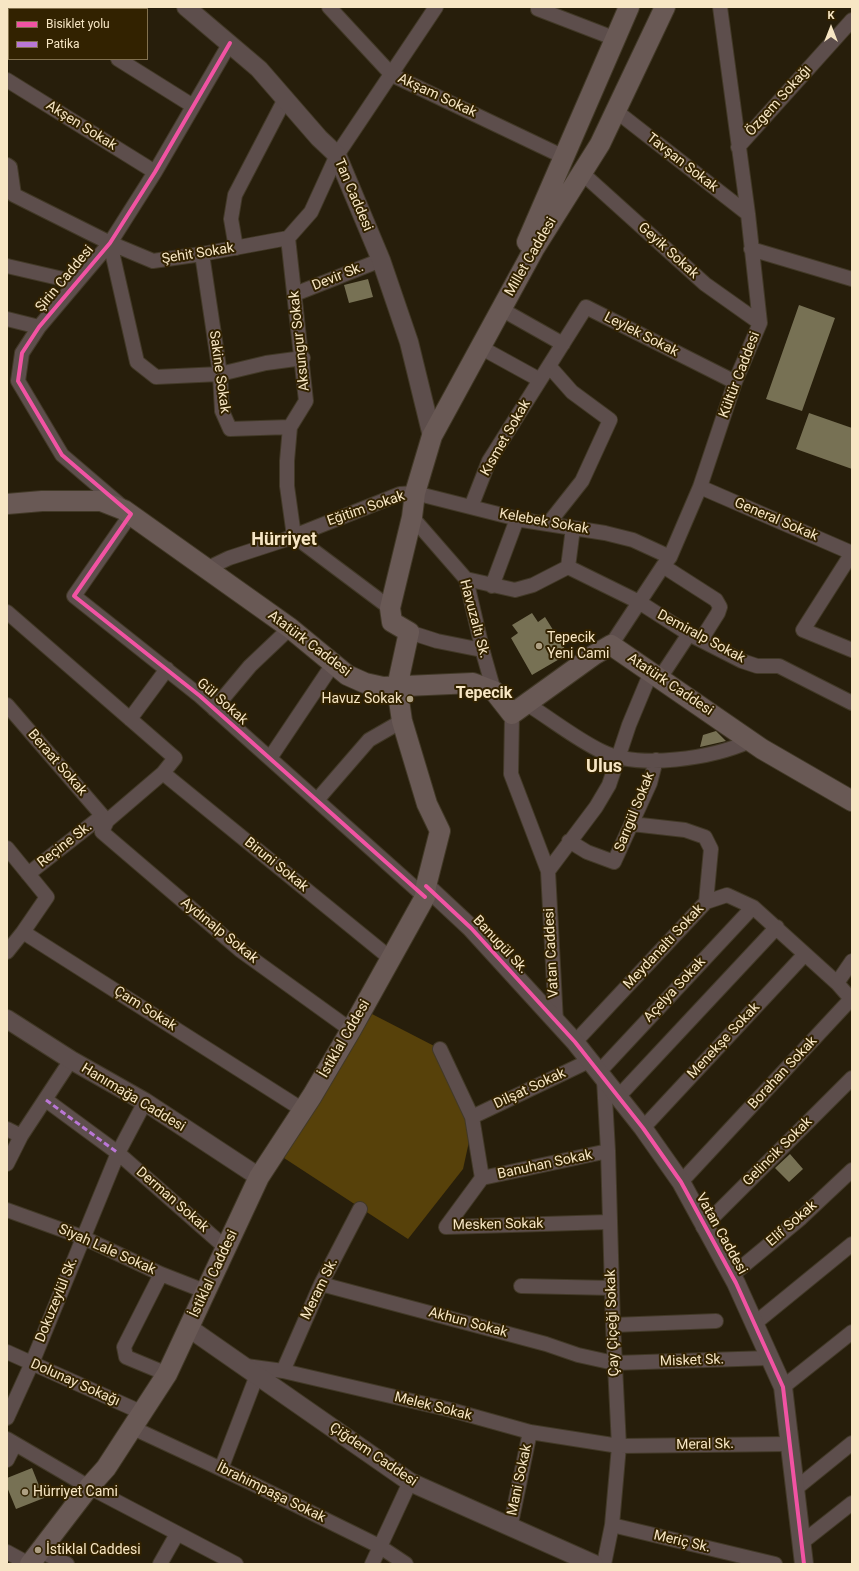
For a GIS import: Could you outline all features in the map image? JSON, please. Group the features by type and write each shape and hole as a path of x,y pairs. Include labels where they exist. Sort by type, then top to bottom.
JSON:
{"main road":[{"name":"Millet Caddesi","path":"501,307 535,223 629,7"},
{"name":"Millet Caddesi","path":"501,307 534,249 600,144 665,7"},
{"path":"397,687 409,632 392,622 390,608 412,517 415,493 432,436 501,307"},
{"name":"Atatürk Caddesi","path":"7,504 42,501 101,501 131,514 182,553 290,628 347,675 365,683 382,687 473,683 494,691"},
{"path":"494,691 519,709 594,654 611,645"},
{"name":"Atatürk Caddesi","path":"611,645 750,740 852,801"},
{"name":"İstiklal Cddesi","path":"259,1178 303,1110 351,1030 426,891 440,831 427,804 402,721 397,687"},
{"name":"İstiklal Caddesi","path":"33,1560 106,1468 138,1421 167,1374 207,1292 259,1178"}],"street":[{"name":"Akşam Sokak","path":"329,7 392,75 564,157"},
{"path":"288,238 311,212 337,155 392,75 436,7"},
{"path":"538,7 538,9 616,39"},
{"path":"720,12 732,7"},
{"name":"Tan Caddesi","path":"188,8 230,43 259,70 319,138 337,155 381,260 409,342 432,436"},
{"name":"Kültür Caddesi","path":"611,645 666,561 700,487 735,382 760,323 750,249 748,214 720,12"},
{"name":"Özgem Sokağı","path":"738,147 852,20"},
{"name":"Şirin Caddesi","path":"131,514 62,455 18,381 22,353 39,327 110,243 155,172 230,43"},
{"path":"120,60 193,106"},
{"name":"Akşen Sokak","path":"7,80 155,172"},
{"path":"236,248 231,219 235,195 285,99"},
{"name":"Tavşan Sokak","path":"616,111 748,214"},
{"name":"Şehit Sokak","path":"7,165 10,167 14,195 110,243 153,261 202,254 288,238"},
{"name":"Geyik Sokak","path":"582,173 705,284 760,323"},
{"name":"Aksungur Sokak","path":"288,238 303,358 306,401 290,427 287,486 294,536"},
{"path":"110,243 137,362 156,376 220,374 266,363 303,358"},
{"path":"750,249 852,279"},
{"name":"Sakine Sokak","path":"202,254 220,374 222,411 230,429 290,427"},
{"name":"Devir Sk.","path":"295,294 381,260"},
{"path":"7,266 76,282"},
{"path":"501,307 562,344"},
{"name":"Leylek Sokak","path":"562,344 586,307 735,382"},
{"path":"7,319 39,327"},
{"name":"Kısmet Sokak","path":"471,507 489,461 562,344"},
{"path":"480,347 545,372 610,420 582,481 548,524"},
{"name":"General Sokak","path":"700,487 852,553"},
{"name":"Kelebek Sokak","path":"415,493 517,519 604,533 633,540 666,561 716,600 720,606 718,613 695,637"},
{"name":"Eğitim Sokak","path":"206,569 229,558 294,536 400,494 415,493"},
{"name":"Gül Sokak","path":"131,514 74,596 214,709 317,800 426,891"},
{"name":"Havuzaltı Sk.","path":"412,517 466,579 482,650 494,691"},
{"path":"492,586 517,519"},
{"path":"466,579 514,590 533,585 568,568 573,528"},
{"path":"294,536 390,608"},
{"path":"852,553 803,630 852,650"},
{"name":"Demiralp Sokak","path":"568,568 639,602 695,637 742,661 757,666 779,666 852,703"},
{"path":"7,612 130,719 167,670"},
{"path":"214,709 250,666 290,628"},
{"path":"409,632 437,641 482,650"},
{"path":"548,871 604,795 609,785 629,725 656,675 695,637"},
{"path":"270,758 333,664"},
{"name":"Beraat Sokak","path":"7,705 104,818"},
{"path":"519,709 602,752 644,761 695,757 720,753 750,740"},
{"name":"Vatan Caddesi","path":"519,709 511,774 548,871 556,1022 575,1042 597,1072 643,1128 681,1182 703,1226 731,1276 783,1387 800,1544 804,1564"},
{"name":"Reçine Sk.","path":"28,874 163,773 175,758 130,719"},
{"path":"317,800 370,740 402,721"},
{"name":"Sarıgül Sokak","path":"569,841 587,852 614,862 650,783 656,760"},
{"name":"Biruni Sokak","path":"163,773 390,958"},
{"name":"Aydınalp Sokak","path":"104,818 102,832 228,940 351,1030"},
{"path":"632,824 685,830 705,836 711,849 706,902"},
{"path":"7,848 47,897 7,952"},
{"name":"Banugül Sk.","path":"426,891 471,928 556,1022"},
{"name":"Meydanaltı Sokak","path":"575,1042 706,902 727,895 753,907 777,927 837,983"},
{"name":"Açelya Sokak","path":"597,1072 753,907"},
{"path":"618,1097 777,927"},
{"name":"Çam Sokak","path":"23,932 303,1110"},
{"name":"Menekşe Sokak","path":"643,1128 805,954"},
{"path":"837,983 852,961"},
{"name":"Borahan Sokak","path":"681,1182 851,999 837,983"},
{"name":"Hanımağa Caddesi","path":"7,1019 71,1060 145,1102 259,1178"},
{"path":"440,1050 472,1117 482,1178"},
{"path":"7,1164 21,1136 71,1060"},
{"name":"Dilşat Sokak","path":"472,1117 597,1072"},
{"name":"Çay Çiçeği Sokak","path":"597,1072 608,1152 614,1363 620,1446 612,1526 604,1564"},
{"name":"Gelincik Sokak","path":"703,1226 852,1078"},
{"name":"Derman Sokak","path":"46,1100 118,1153 226,1248"},
{"name":"Dokuzeylül Sk.","path":"7,1418 32,1363 82,1237 118,1153 145,1102"},
{"path":"7,1129 21,1136"},
{"name":"Banuhan Sokak","path":"482,1178 608,1152"},
{"name":"Elif Sokak","path":"731,1276 801,1218 852,1170"},
{"name":"Mesken Sokak","path":"482,1178 446,1227 609,1222"},
{"name":"Meram Sk.","path":"283,1371 321,1284 360,1209"},
{"name":"Siyah Lale Sokak","path":"7,1210 82,1237 161,1274 207,1292"},
{"path":"754,1324 852,1244"},
{"path":"161,1274 124,1347 126,1357 167,1374"},
{"name":"Akhun Sokak","path":"321,1284 546,1344 578,1355 614,1363"},
{"path":"520,1286 612,1288"},
{"path":"613,1325 716,1322"},
{"name":"Çiğdem Caddesi","path":"189,1328 252,1370 410,1482 510,1528 594,1564"},
{"path":"783,1387 852,1332"},
{"name":"Dolunay Sokağı","path":"7,1352 32,1363 138,1421"},
{"name":"Misket Sk.","path":"614,1363 769,1358"},
{"path":"221,1469 252,1370"},
{"name":"Melek Sokak","path":"252,1370 283,1371 451,1410 530,1432 620,1446"},
{"name":"İbrahimpaşa Sokak","path":"138,1421 221,1469 379,1546 406,1564"},
{"name":"Mani Sokak","path":"510,1528 530,1432"},
{"path":"7,1460 11,1442 89,1488 236,1564"},
{"name":"Meral Sk.","path":"620,1446 790,1444"},
{"path":"794,1490 852,1444"},
{"path":"372,1564 379,1546 410,1482"},
{"path":"800,1544 852,1504"},
{"name":"Meriç Sk.","path":"612,1526 775,1564"},
{"path":"160,1564 177,1534"},
{"path":"7,1552 33,1560 67,1564"}],"shaded area":[{"path":"372,1014 440,1049 456,1087 470,1137 463,1169 408,1239 284,1158"}],"building":[{"path":"368,279 373,297 349,303 344,285"},
{"path":"799,305 835,318 802,411 766,399"},
{"path":"809,413 852,428 852,469 796,449"},
{"name":"Tepecik Yeni Cami","path":"532,613 538,622 545,617 568,654 532,675 511,638 518,633 512,625"},
{"path":"716,731 726,741 700,747 703,735"},
{"path":"790,1154 803,1169 789,1182 775,1168"},
{"name":"Hürriyet Cami","path":"32,1468 44,1498 16,1509 7,1487 7,1478"}],"marked path":[{"path":"46,1100 118,1153"}],"cycle path":[{"path":"230,43 155,172 110,243 39,327 22,353 18,381 62,455 131,514 74,596 200,696 425,897"},
{"path":"426,886 471,928 575,1042 643,1128 681,1182 736,1283 783,1387 804,1564"}],"place":[{"name":"Tepecik Yeni Cami","path":"539,646"},
{"name":"Havuz Sokak","path":"410,699"},
{"name":"Hürriyet Cami","path":"25,1492"},
{"name":"İstiklal Caddesi","path":"38,1550"}],"district":[{"name":"Hürriyet","path":"284,540"},
{"name":"Tepecik","path":"484,694"},
{"name":"Ulus","path":"604,767"}]}
